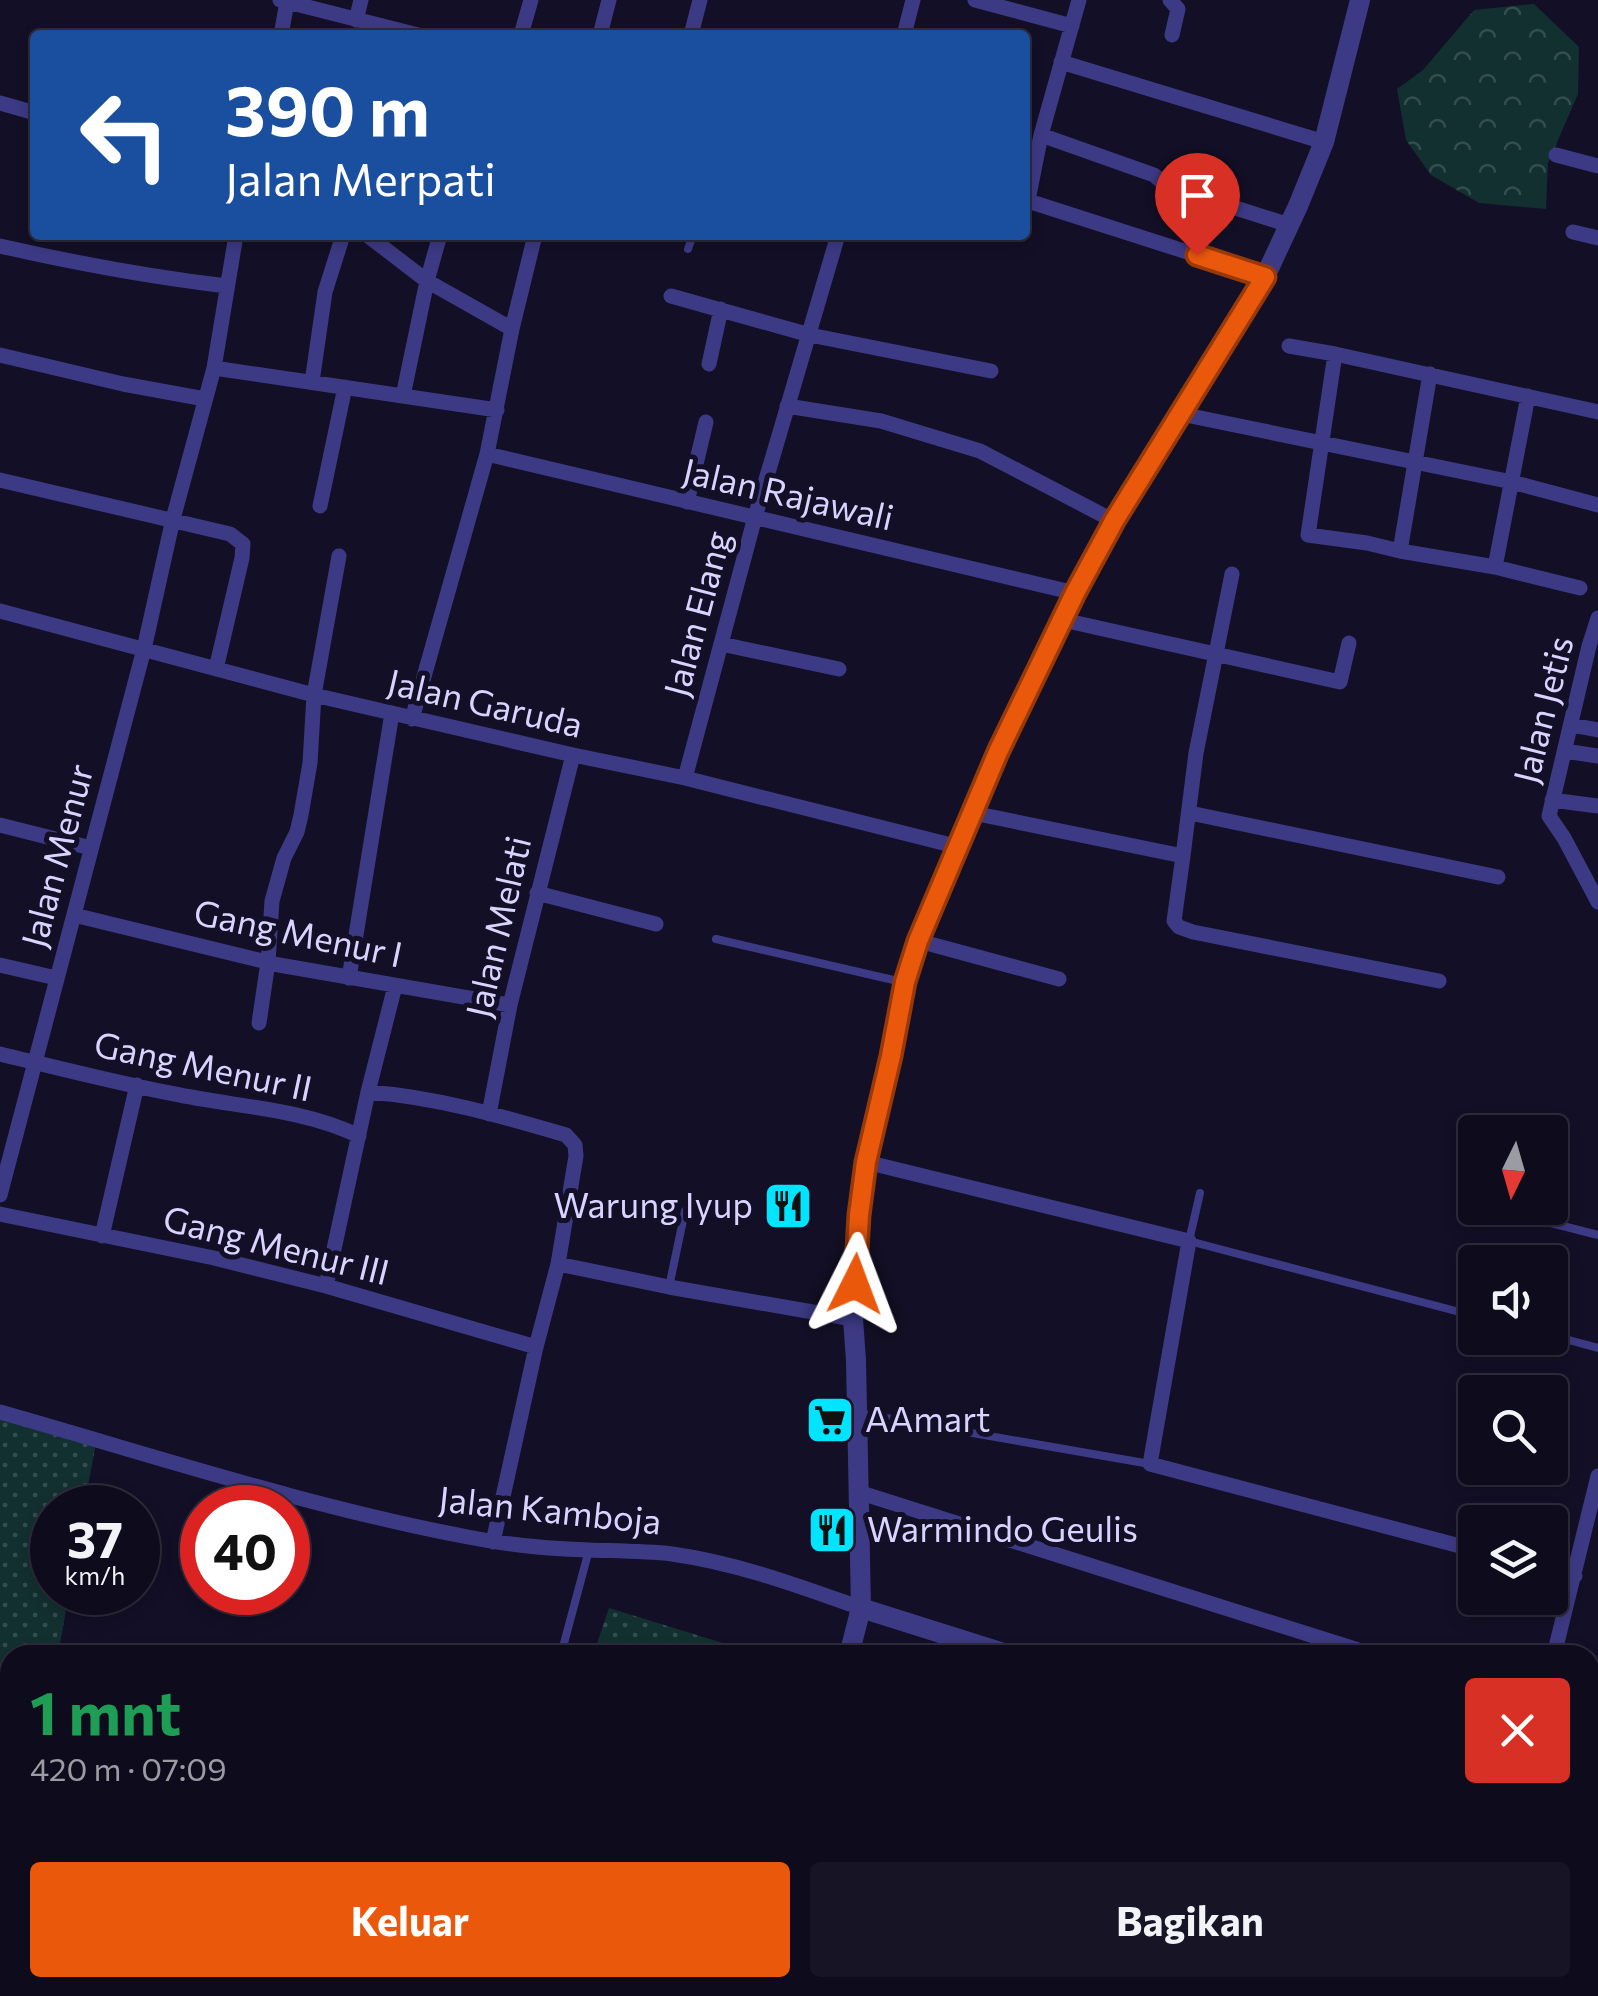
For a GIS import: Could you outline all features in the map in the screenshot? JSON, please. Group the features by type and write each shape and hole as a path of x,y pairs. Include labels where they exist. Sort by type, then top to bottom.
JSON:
{"street":[{"path":"356,20 362,0"},
{"path":"522,30 531,0"},
{"path":"601,30 609,0"},
{"path":"693,30 700,0"},
{"path":"905,30 913,0"},
{"path":"976,0 1072,26"},
{"path":"1030,186 1079,0"},
{"path":"1170,0 1178,8 1172,35"},
{"path":"852,1645 861,1608 853,1319 859,1215 866,1162 905,982 918,941 998,752 1075,593 1114,521 1265,277 1324,142 1360,0"},
{"path":"281,30 284,1 395,30"},
{"path":"1061,62 1324,142"},
{"path":"0,103 30,112"},
{"path":"1041,134 1145,172 1167,186 1289,225"},
{"path":"1556,155 1598,166"},
{"path":"1030,201 1265,277"},
{"path":"1574,232 1598,238"},
{"name":"Jalan Menur","path":"1,1186 144,649 173,519 214,368 235,240"},
{"path":"312,382 325,292 341,240"},
{"path":"373,240 427,282 512,329"},
{"path":"403,396 439,240"},
{"path":"412,718 487,454 533,240"},
{"name":"Jalan Elang","path":"684,778 837,240"},
{"path":"0,246 88,265 227,286"},
{"path":"671,296 810,335 991,371"},
{"path":"709,364 722,309"},
{"path":"1288,346 1598,412"},
{"path":"1335,354 1308,535 1496,566 1580,588"},
{"path":"0,355 205,399"},
{"path":"214,368 498,410"},
{"path":"1400,551 1430,374"},
{"path":"320,506 345,387"},
{"path":"1496,566 1528,396"},
{"path":"787,406 881,421 980,452 1114,521"},
{"path":"1181,414 1512,482 1598,504"},
{"path":"688,502 706,422"},
{"name":"Jalan Rajawali","path":"487,454 1075,593"},
{"path":"0,480 230,534 242,544 216,669"},
{"path":"259,1023 272,901 301,815 310,763 314,695 339,556"},
{"path":"1232,574 1196,754 1174,921 1193,932 1439,981"},
{"name":"Jalan Garuda","path":"0,611 314,695 684,778 959,848"},
{"name":"Jalan Jetis","path":"1550,808 1592,662 1589,646 1598,618"},
{"path":"1063,620 1340,682 1349,643"},
{"path":"720,644 839,669"},
{"path":"349,978 392,713"},
{"path":"1571,725 1598,730"},
{"path":"1564,751 1598,756"},
{"name":"Jalan Melati","path":"489,1114 510,1005 572,755"},
{"path":"1598,806 1550,808 1598,902"},
{"path":"973,813 1184,856"},
{"path":"1190,813 1498,878"},
{"path":"0,825 91,848"},
{"path":"536,894 656,924"},
{"name":"Gang Menur I","path":"74,914 268,962 510,1005"},
{"path":"918,941 1059,979"},
{"path":"0,965 56,978"},
{"path":"326,1286 395,986"},
{"name":"Gang Menur II","path":"0,1054 176,1095 313,1119 359,1136"},
{"path":"102,1236 137,1085"},
{"path":"368,1092 489,1114 566,1135 575,1145 558,1264 494,1542"},
{"path":"866,1162 1189,1241 1150,1464 1458,1546"},
{"name":"Gang Menur III","path":"0,1214 214,1258 536,1347"},
{"path":"558,1264 853,1319"},
{"name":"Jalan Kamboja","path":"0,1412 279,1493 403,1524 494,1542 631,1550 713,1561 861,1608"},
{"path":"1556,1645 1598,1476"},
{"path":"858,1492 1342,1645"},
{"path":"1568,1574 1575,1576"},
{"path":"861,1608 978,1645"}],"lane":[{"path":"688,249 691,240"},
{"path":"716,939 905,982"},
{"path":"1200,1193 1189,1241 1458,1312"},
{"path":"669,1287 685,1211"},
{"path":"1559,1225 1598,1235"},
{"path":"1568,1340 1598,1348"},
{"path":"857,1413 1150,1464"},
{"path":"563,1645 589,1550"}],"green space":[{"path":"1534,4 1579,47 1578,94 1548,163 1546,209 1479,203 1431,175 1406,140 1397,89 1423,70 1474,10"},
{"path":"0,1414 96,1443 88,1485 30,1485 30,1615 65,1615 60,1645 0,1645"},
{"path":"609,1608 729,1645 596,1645"}],"place":[{"name":"Warung Iyup","path":"788,1206"},
{"name":"AAmart","path":"830,1420"},
{"name":"Warmindo Geulis","path":"832,1530"}],"route":[{"path":"855,1284 866,1162 905,982 918,941 998,752 1075,593 1114,521 1265,277 1197,255"}]}
